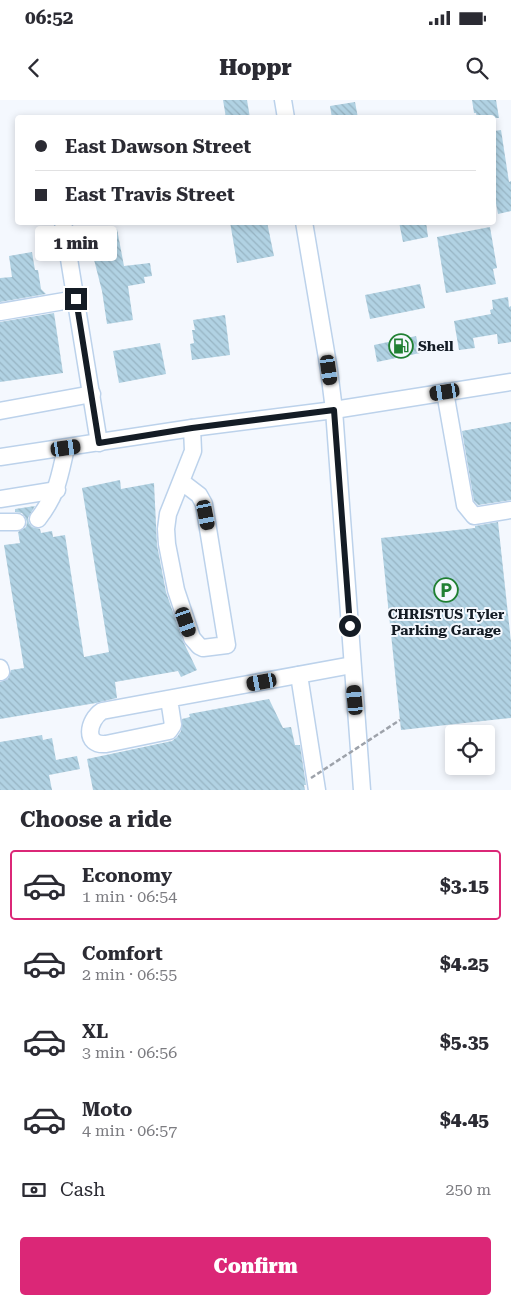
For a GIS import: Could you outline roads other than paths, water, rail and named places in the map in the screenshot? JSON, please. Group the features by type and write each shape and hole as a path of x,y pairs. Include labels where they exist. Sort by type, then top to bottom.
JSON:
{"street":[{"path":"283,100 286,115"},
{"path":"64,225 99,443"},
{"path":"305,225 334,410 362,790"},
{"path":"0,312 76,299"},
{"path":"0,457 192,428 334,410 511,382"},
{"path":"445,392 465,505 474,516 511,510"},
{"path":"0,411 92,394"},
{"path":"182,482 199,495 204,504 227,645 210,648 198,646 195,643 176,590 166,529 168,514 193,451 192,428"},
{"path":"38,519 57,490 66,448"},
{"path":"0,499 57,490"},
{"path":"0,522 17,522"},
{"path":"169,699 173,725 169,731 106,744 96,743 93,740 90,730 92,720 102,711 352,665"},
{"path":"299,675 314,784"}],"place":[{"name":"Shell","path":"401,346"},
{"name":"CHRISTUS Tyler Parking Garage","path":"446,590"}]}
